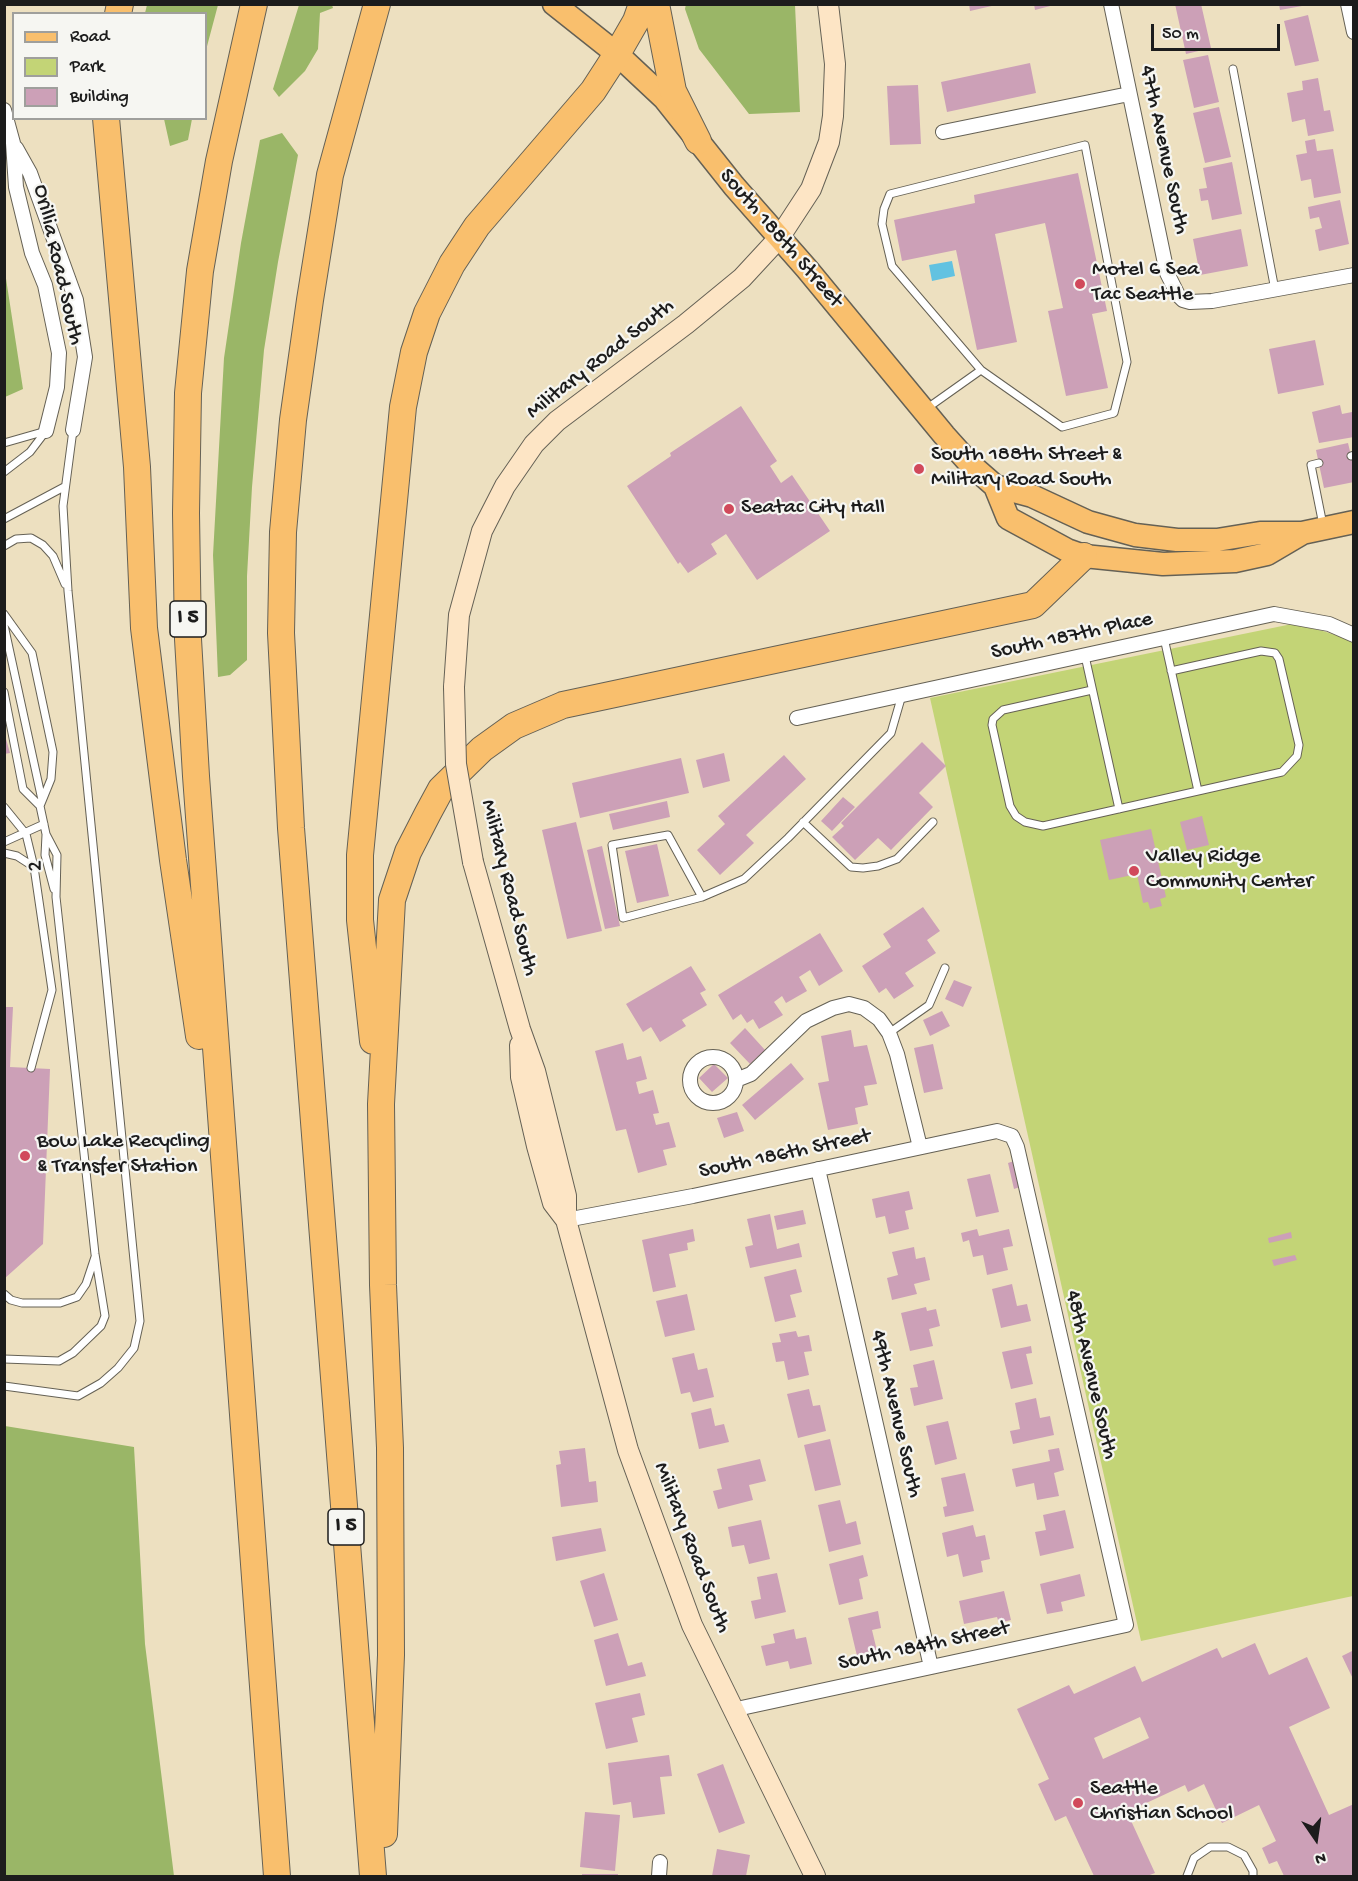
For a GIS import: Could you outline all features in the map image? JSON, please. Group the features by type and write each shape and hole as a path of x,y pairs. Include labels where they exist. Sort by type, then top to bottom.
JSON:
{"highway":[{"name":"I 5","path":"254,4 219,161 200,271 188,414 186,513 188,639 196,788 277,1876"},
{"path":"381,1104 360,920 360,855 403,407 414,352 427,313 452,264 477,226 592,91 636,21 642,4"},
{"path":"656,4 674,91 698,141"},
{"name":"I 5","path":"374,1876 291,828 280,633 283,532 293,420 310,300 330,175 375,13"},
{"path":"106,120 137,467 144,628 173,860 229,1238"},
{"path":"383,1876 391,1607 390,1448 383,1285 381,1104 392,900 408,852 441,789 482,749 514,726 563,705 1033,605 1084,556"}],"main road":[{"name":"South 188th Street","path":"554,4 617,54 664,98 924,410 971,465 995,486 1032,496 1089,522 1135,535 1177,540 1207,540 1260,533 1313,531 1353,522"},
{"name":"Military Road South","path":"815,1876 692,1625 628,1450 566,1220 553,1203 521,1077 520,1029 473,862 456,764 454,687 459,615 482,531 505,486 534,444 557,421 719,298 759,262 779,238 811,189 829,142 836,85 828,4"},
{"name":"South 188th Street","path":"995,486 1008,518 1067,550 1084,556 1162,564 1235,561 1267,554 1313,531"}],"street":[{"name":"47th Avenue South","path":"1111,4 1167,273 1173,290 1183,300 1197,303 1275,290"},
{"path":"1348,4 1353,32"},
{"path":"944,132 1129,94"},
{"name":"Orillia Road South","path":"4,110 13,143 16,187 32,253 45,285 59,353 57,387 46,431"},
{"name":"Orillia Road South","path":"13,143 30,173 76,300 85,357 73,430"},
{"path":"1275,290 1353,275"},
{"name":"South 187th Place","path":"797,718 1274,614 1329,624 1353,634"},
{"path":"736,1080 751,1074 806,1021 833,1008 849,1004 864,1008 879,1019 889,1033 897,1054 920,1147"},
{"name":"South 186th Street","path":"566,1220 693,1196 997,1131 1012,1136"},
{"name":"48th Avenue South","path":"1012,1136 1017,1147 1126,1625"},
{"name":"49th Avenue South","path":"818,1169 931,1667"},
{"name":"South 184th Street","path":"732,1710 1126,1625"},
{"path":"659,1876 660,1862"}],"lane":[{"path":"1233,69 1275,290"},
{"path":"1085,145 1127,362 1114,413 1062,427 981,370 892,266 882,224 884,209 890,194 1085,145"},
{"path":"924,410 981,370"},
{"path":"4,1386 78,1396 101,1383 134,1348 140,1321 68,591 63,506 73,430"},
{"path":"4,443 46,431"},
{"path":"4,472 30,452 46,431"},
{"path":"1313,531 1311,465 1319,463"},
{"path":"4,519 64,487"},
{"path":"4,546 16,539 31,538 43,545 53,556 68,591"},
{"path":"4,614 32,653 54,752 51,779 41,803"},
{"path":"4,625 41,803 46,834 45,855 56,897 95,1254 105,1316 101,1326 73,1353 59,1361 4,1359"},
{"path":"1164,638 1198,791"},
{"path":"1092,690 1003,710 993,719 992,725 1010,806 1016,816 1025,822 1043,826 1282,772 1297,756 1299,745 1279,659 1275,653 1261,651 1172,671"},
{"path":"1085,656 1119,809"},
{"path":"4,692 23,789 41,803"},
{"path":"702,897 668,835 612,845 624,918 702,897 744,879 891,733 902,695"},
{"path":"4,807 26,834 34,867 52,990 31,1068"},
{"path":"803,822 851,867 862,868 878,866 897,859 933,822"},
{"path":"4,842 44,824"},
{"name":"2","path":"46,834 57,855 56,897"},
{"path":"4,854 17,856 34,867"},
{"path":"889,1033 929,1005 945,968"},
{"path":"4,1294 11,1300 22,1303 60,1303 76,1297 86,1284 95,1254"},
{"path":"1187,1876 1194,1858 1210,1848 1228,1847 1244,1856 1253,1871 1253,1876"}],"green space":[{"path":"686,4 795,5 800,112 749,114 699,49 685,9"},
{"path":"147,5 218,5 207,46 207,12 145,12"},
{"path":"299,5 332,5 333,8 320,13 318,49 305,71 279,97 273,89"},
{"path":"164,120 192,120 188,140 170,146"},
{"path":"282,133 298,155 264,350 247,576 247,660 230,675 218,677 213,555 224,358 241,243 260,140"},
{"path":"5,272 23,389 4,397"},
{"path":"1292,624 1353,641 1353,1596 1141,1641 930,698"},
{"path":"5,1426 134,1447 145,1644 174,1876 5,1876"}],"water":[{"path":"952,261 955,276 932,281 929,265"}],"building":[{"path":"969,4 996,4 996,5 970,11"},
{"path":"1034,4 1053,4 1054,5 1035,10"},
{"path":"1175,4 1201,4 1211,48 1186,54"},
{"path":"1279,4 1302,4 1302,6 1280,10"},
{"path":"1308,15 1319,61 1295,66 1284,21"},
{"path":"1208,55 1219,102 1194,108 1183,60"},
{"path":"1030,63 1036,93 947,112 941,82"},
{"path":"1318,78 1324,111 1330,110 1334,131 1308,136 1305,119 1292,122 1287,93 1303,90 1302,81"},
{"path":"918,85 921,144 890,145 887,86"},
{"path":"1219,107 1231,157 1205,163 1193,113"},
{"path":"1315,139 1317,151 1333,149 1341,193 1314,198 1311,179 1301,181 1296,155 1307,153 1305,141"},
{"path":"1232,162 1242,214 1212,220 1208,200 1201,201 1199,189 1207,188 1203,168"},
{"name":"Motel 6 Sea Tac Seattle","path":"1078,173 1107,311 1092,314 1108,388 1066,396 1048,311 1063,308 1045,223 995,234 1017,342 977,350 956,250 902,261 894,220 975,203 974,195"},
{"path":"1340,200 1349,244 1319,251 1315,230 1322,228 1319,217 1310,219 1308,207"},
{"path":"1241,229 1248,266 1200,275 1193,239"},
{"path":"1315,340 1324,385 1278,394 1269,349"},
{"path":"1340,405 1342,414 1352,412 1354,437 1319,443 1312,412"},
{"name":"Seatac City Hall","path":"741,406 777,461 770,466 781,483 792,475 830,531 757,580 726,534 711,544 717,554 688,573 680,562 678,564 627,486 671,456 670,453"},
{"path":"1348,443 1354,468 1354,482 1324,488 1316,450"},
{"path":"4,732 10,753 4,754"},
{"path":"922,742 946,766 919,793 933,807 891,850 878,838 855,860 832,837 844,826 841,823"},
{"path":"724,753 730,781 703,788 696,760"},
{"path":"784,755 806,779 746,835 754,843 720,875 697,850 725,824 718,816"},
{"path":"681,758 689,793 580,818 572,783"},
{"path":"843,797 855,807 832,831 821,821"},
{"path":"667,801 670,817 613,830 609,814"},
{"path":"1202,816 1209,845 1187,850 1180,822"},
{"path":"576,822 602,931 567,939 542,830"},
{"name":"Valley Ridge Community Center","path":"1151,829 1166,897 1160,899 1162,906 1150,909 1148,902 1143,903 1137,874 1109,880 1100,840"},
{"path":"657,844 669,896 637,903 625,851"},
{"path":"602,846 620,926 605,929 587,850"},
{"path":"923,907 940,931 927,940 936,953 905,973 914,986 894,999 886,988 879,993 862,966 891,947 883,934"},
{"path":"820,933 843,971 819,986 810,970 799,977 807,991 786,1003 782,996 774,1002 783,1015 759,1029 753,1019 747,1023 741,1014 733,1020 718,995"},
{"path":"691,966 706,990 700,993 707,1005 682,1020 686,1026 660,1042 651,1027 643,1032 626,1004"},
{"path":"954,980 972,987 963,1007 945,999"},
{"name":"Bow Lake Recycling & Transfer Station","path":"4,1007 13,1007 10,1067 50,1069 43,1244 4,1279"},
{"path":"942,1011 950,1026 930,1036 923,1020"},
{"path":"745,1028 765,1050 750,1064 730,1043"},
{"path":"851,1030 854,1047 867,1045 877,1084 864,1086 868,1105 855,1108 858,1124 828,1130 818,1083 829,1081 821,1036"},
{"path":"623,1043 627,1060 641,1056 647,1079 636,1082 639,1094 653,1090 659,1113 653,1114 656,1125 669,1122 676,1147 663,1150 667,1165 638,1173 626,1129 616,1131 595,1051"},
{"path":"933,1044 943,1089 924,1093 914,1048"},
{"path":"791,1063 804,1079 755,1120 742,1105"},
{"path":"714,1064 728,1078 712,1092 699,1078"},
{"path":"737,1112 744,1131 724,1138 717,1118"},
{"path":"1014,1161 1020,1187 1014,1189 1008,1163"},
{"path":"990,1174 999,1212 976,1217 967,1179"},
{"path":"909,1191 913,1209 905,1211 909,1229 889,1234 885,1216 876,1218 872,1199"},
{"path":"803,1210 806,1224 777,1230 774,1216"},
{"path":"770,1214 777,1249 799,1243 802,1257 750,1268 745,1247 753,1245 747,1219"},
{"path":"693,1229 695,1241 687,1243 688,1250 669,1254 676,1287 653,1292 642,1240"},
{"path":"977,1229 979,1236 1009,1229 1013,1246 1003,1248 1008,1270 987,1275 983,1255 973,1257 969,1240 963,1242 961,1233"},
{"path":"1291,1232 1292,1238 1269,1243 1268,1238"},
{"path":"914,1247 916,1259 925,1257 930,1280 914,1284 917,1294 892,1300 887,1278 898,1275 892,1252"},
{"path":"1295,1255 1297,1260 1274,1266 1272,1260"},
{"path":"796,1269 802,1292 790,1295 796,1317 775,1322 764,1277"},
{"path":"1012,1284 1017,1306 1027,1304 1031,1321 1001,1328 992,1289"},
{"path":"687,1294 695,1330 665,1337 656,1301"},
{"path":"926,1307 927,1311 936,1309 940,1326 929,1329 933,1346 910,1351 901,1313"},
{"path":"796,1331 798,1337 809,1335 812,1351 804,1352 809,1375 788,1380 784,1361 776,1362 772,1343 781,1342 779,1334"},
{"path":"1031,1346 1032,1353 1026,1354 1033,1384 1011,1389 1002,1352"},
{"path":"694,1353 698,1370 707,1368 714,1397 693,1402 690,1392 681,1394 672,1358"},
{"path":"934,1360 943,1399 914,1406 910,1388 918,1387 913,1365"},
{"path":"809,1389 813,1406 820,1405 826,1431 798,1438 787,1394"},
{"path":"1036,1398 1040,1418 1050,1416 1054,1435 1013,1444 1010,1431 1020,1429 1015,1403"},
{"path":"711,1408 715,1426 724,1424 729,1442 699,1449 691,1413"},
{"path":"948,1421 957,1459 935,1465 926,1426"},
{"path":"830,1439 841,1485 815,1491 804,1445"},
{"path":"585,1448 589,1482 596,1481 598,1502 561,1507 556,1465 561,1464 559,1451"},
{"path":"1059,1448 1064,1470 1054,1473 1059,1496 1037,1500 1034,1483 1016,1487 1012,1469 1050,1461 1048,1450"},
{"path":"760,1459 766,1481 749,1485 753,1500 718,1509 713,1491 722,1489 717,1469"},
{"path":"965,1473 974,1511 945,1517 943,1507 947,1506 941,1478"},
{"path":"840,1500 846,1524 856,1521 861,1544 829,1552 818,1505"},
{"path":"1065,1510 1074,1548 1040,1556 1035,1532 1046,1530 1043,1515"},
{"path":"761,1520 770,1559 749,1564 744,1545 732,1547 728,1527"},
{"path":"973,1525 976,1537 985,1535 990,1559 981,1561 983,1572 963,1577 958,1554 947,1557 942,1533"},
{"path":"601,1528 606,1551 556,1561 552,1537"},
{"path":"863,1555 868,1576 859,1579 863,1599 839,1605 829,1564"},
{"path":"604,1573 618,1620 594,1627 580,1581"},
{"path":"777,1573 786,1612 755,1619 751,1601 761,1599 757,1577"},
{"path":"1080,1574 1085,1596 1061,1602 1063,1611 1047,1614 1040,1584"},
{"path":"1004,1591 1011,1620 999,1623 997,1617 964,1624 959,1601"},
{"path":"878,1611 881,1628 872,1630 877,1651 857,1656 848,1618"},
{"path":"794,1629 796,1639 806,1637 812,1664 790,1669 788,1661 766,1666 761,1646 775,1643 773,1634"},
{"path":"618,1633 628,1666 642,1662 646,1676 606,1686 594,1640"},
{"path":"1255,1643 1269,1675 1307,1657 1330,1708 1289,1727 1329,1815 1354,1804 1354,1876 1284,1876 1277,1861 1269,1864 1262,1848 1276,1841 1259,1805 1222,1823 1204,1784 1188,1792 1185,1785 1127,1812 1155,1873 1147,1876 1094,1876 1066,1816 1055,1821 1038,1784 1049,1779 1017,1709 1069,1685 1074,1694 1135,1666 1142,1682 1217,1648 1222,1658","holes":["1140,1717 1149,1738 1103,1759 1094,1738"]},
{"path":"1354,1650 1354,1681 1342,1656"},
{"path":"640,1693 645,1715 632,1718 638,1742 606,1749 595,1703"},
{"path":"669,1755 672,1776 660,1777 665,1814 633,1818 631,1802 613,1805 608,1763"},
{"path":"723,1764 745,1823 719,1833 697,1774"},
{"path":"585,1812 620,1815 615,1871 580,1867"},
{"path":"717,1849 750,1855 746,1876 712,1876"},
{"path":"582,1874 618,1874 618,1876 582,1876"}],"place":[{"name":"Motel 6 Sea Tac Seattle","path":"1080,284"},
{"name":"South 188th Street & Military Road South","path":"919,469"},
{"name":"Seatac City Hall","path":"729,509"},
{"name":"Valley Ridge Community Center","path":"1134,871"},
{"name":"Bow Lake Recycling & Transfer Station","path":"25,1156"},
{"name":"Seattle Christian School","path":"1078,1803"}]}
